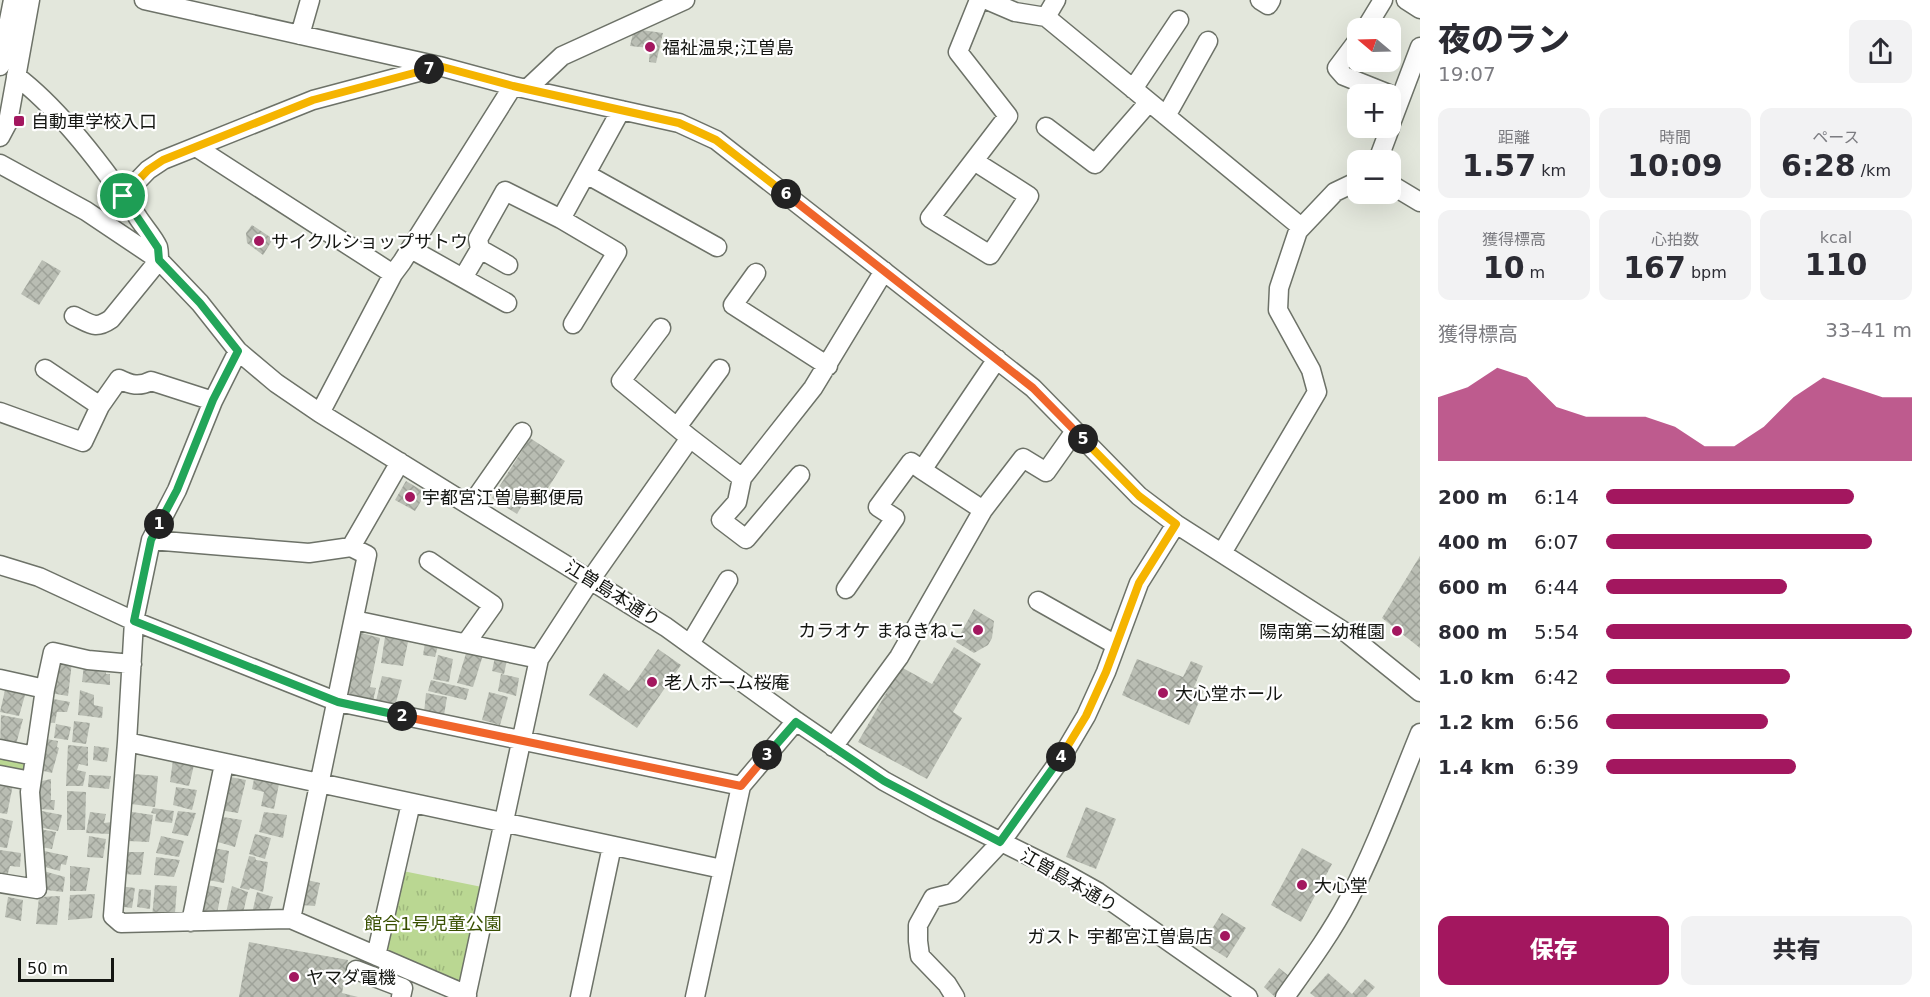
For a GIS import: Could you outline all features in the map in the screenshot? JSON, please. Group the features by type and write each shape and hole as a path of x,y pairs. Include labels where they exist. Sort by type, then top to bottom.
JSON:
{"street":[{"path":"0,66 13,0"},
{"path":"0,137 8,122 30,0"},
{"path":"144,0 188,5 300,35 439,66 520,88 679,123 716,140 1033,388 1139,496 1176,524 1348,634 1420,692"},
{"path":"300,35 310,0"},
{"path":"320,413 393,274 520,88 562,56 685,0"},
{"path":"974,161 1029,196 990,255 930,218 1008,116 958,52 979,0"},
{"path":"987,0 1015,12 1046,17 1301,227"},
{"path":"1046,17 1056,0"},
{"path":"1260,0 1268,4 1271,0"},
{"path":"1372,18 1383,0"},
{"path":"1406,0 1420,9"},
{"path":"1133,89 1179,20"},
{"path":"1166,116 1208,41"},
{"path":"1401,95 1420,47"},
{"path":"1347,55 1337,68 1344,76 1368,84"},
{"path":"123,196 148,170 163,160 313,100 439,66"},
{"path":"16,76 52,109 123,196 158,248 159,260 111,319 101,326 94,326 74,316"},
{"path":"1046,127 1095,164 1149,102"},
{"path":"561,219 621,110"},
{"path":"196,147 393,274"},
{"name":"江曽島本通り","path":"0,164 86,211 159,260 200,303 238,351 276,383 320,413 591,579 690,644 796,722 906,794 1098,892 1241,995"},
{"path":"586,174 717,247"},
{"path":"1222,553 1317,392 1311,370 1278,310 1279,288 1298,231 1335,192 1347,186"},
{"path":"463,278 480,249 478,239 505,191 561,219 617,252 573,324"},
{"path":"1401,191 1420,202"},
{"path":"411,249 507,303"},
{"path":"480,249 508,265"},
{"path":"801,475 746,539 721,519 737,502 741,478 813,388 884,271"},
{"path":"756,273 733,305 828,366"},
{"path":"661,328 621,381 741,478"},
{"path":"238,351 213,400 177,490 151,540 134,621 113,916 121,923 291,920 466,996 539,659 684,433 720,369"},
{"path":"922,470 997,359"},
{"path":"45,369 100,406"},
{"path":"0,412 82,442 100,406 119,380 131,385 141,385 151,381 213,400"},
{"path":"833,747 899,657 984,510 1023,458 1046,472 1076,431"},
{"path":"471,505 522,432"},
{"path":"351,547 400,462"},
{"path":"846,589 896,518 878,507 911,462 984,510"},
{"path":"955,997 947,984 920,956 918,925 933,898 953,893 1000,842 1060,760 1086,716 1106,672 1139,583 1176,524"},
{"path":"151,540 309,553 351,547 367,555 291,920"},
{"path":"429,561 493,605 466,643"},
{"path":"0,565 39,578 134,621 338,702 741,786"},
{"path":"690,644 729,580"},
{"path":"1038,601 1116,645"},
{"path":"354,620 539,659"},
{"path":"0,883 37,889 30,792 52,652 88,660 132,664"},
{"path":"0,679 45,689"},
{"path":"695,997 741,786 796,722"},
{"path":"1285,997 1314,958 1347,903 1420,733"},
{"path":"127,742 722,869"},
{"path":"0,749 35,756"},
{"path":"191,922 224,764"},
{"path":"0,775 31,781"},
{"path":"376,956 411,803"},
{"path":"580,997 612,846"},
{"path":"356,970 403,988 401,997"}],"green space":[{"path":"0,753 26,759 27,774 0,772"},
{"name":"館合1号児童公園","path":"403,871 482,887 463,980 454,981 389,953 386,944"}],"building":[{"name":"福祉温泉;江曽島","path":"634,29 663,33 656,63 649,62 650,48 630,46"},
{"name":"サイクルショップサトウ","path":"252,225 273,239 263,255 247,243 246,233"},
{"path":"42,260 61,271 39,305 21,294"},
{"path":"530,438 565,461 538,504 527,497 517,514 492,498"},
{"name":"宇都宮江曽島郵便局","path":"406,481 426,493 415,511 395,500"},
{"name":"陽南第二幼稚園","path":"1420,556 1420,648 1382,618"},
{"name":"カラオケ まねきねこ","path":"974,609 994,621 992,638 988,645 974,653 956,642"},
{"path":"354,631 380,638 370,687 376,688 373,701 344,695"},
{"path":"385,637 408,642 403,666 381,663"},
{"path":"425,643 438,646 435,657 423,655"},
{"path":"954,647 981,664 953,712 962,718 927,779 858,742 901,667 932,684"},
{"name":"老人ホーム桜庵","path":"658,649 681,665 637,728 589,695 604,673 629,691"},
{"path":"467,650 483,655 473,687 457,683"},
{"path":"438,655 453,659 449,682 433,679"},
{"path":"495,657 507,660 504,674 492,671"},
{"path":"54,658 72,662 68,696 50,693"},
{"name":"大心堂ホール","path":"1137,659 1183,677 1191,661 1203,666 1194,687 1204,690 1189,725 1122,695"},
{"path":"84,665 106,667 106,674 110,674 110,685 82,682"},
{"path":"501,674 519,678 516,696 498,691"},
{"path":"382,676 402,680 395,706 376,701"},
{"path":"431,680 469,689 466,700 428,691"},
{"path":"5,690 25,695 19,716 0,712"},
{"path":"80,690 94,695 94,705 103,707 102,718 78,715"},
{"path":"489,692 508,697 500,725 482,720"},
{"path":"426,693 447,697 444,715 424,713"},
{"path":"48,698 70,702 67,712 57,712 55,723 45,722"},
{"path":"1,715 23,719 15,748 0,746"},
{"path":"74,721 90,723 86,744 72,742"},
{"path":"56,724 71,727 68,740 54,738"},
{"path":"41,738 58,741 57,747 59,748 52,773 35,769"},
{"path":"68,745 88,747 88,766 79,764 77,770 86,772 83,786 66,786"},
{"path":"94,746 109,748 107,762 93,760"},
{"path":"173,760 194,765 189,786 170,782"},
{"path":"134,774 158,776 155,807 131,804"},
{"path":"89,775 111,776 109,789 88,787"},
{"path":"225,776 246,780 238,813 219,810"},
{"path":"51,779 51,800 55,800 54,810 39,809 33,783"},
{"path":"254,779 279,784 274,809 261,806 264,792 252,789"},
{"path":"0,783 13,785 7,814 0,813"},
{"path":"176,787 197,790 192,810 173,805"},
{"path":"67,791 86,792 85,830 67,830"},
{"path":"1086,807 1116,819 1096,869 1066,857"},
{"path":"153,808 174,811 172,823 155,821 156,814 151,813"},
{"path":"42,811 62,815 58,831 39,827"},
{"path":"178,811 196,813 188,836 172,833"},
{"path":"90,812 106,814 104,823 112,822 110,834 86,833"},
{"path":"132,812 153,815 149,842 128,841"},
{"path":"264,812 287,815 283,838 259,832"},
{"path":"223,817 242,820 235,847 218,842"},
{"path":"0,818 13,821 7,848 0,847"},
{"path":"39,829 56,832 52,849 36,846"},
{"path":"255,834 271,838 265,859 249,854"},
{"path":"89,836 106,839 103,858 87,857"},
{"path":"161,836 184,841 179,857 156,853"},
{"path":"209,847 229,851 224,883 203,879"},
{"name":"大心堂","path":"1302,848 1332,864 1301,922 1271,905"},
{"path":"0,850 21,853 20,867 10,866 6,880 0,878"},
{"path":"44,851 68,856 66,865 61,864 60,871 37,865 43,858"},
{"path":"122,852 144,852 141,875 121,874"},
{"path":"249,856 268,862 263,892 240,888"},
{"path":"156,857 180,860 174,877 154,875"},
{"path":"70,866 90,868 86,891 70,891"},
{"path":"40,870 65,877 63,892 38,889"},
{"path":"303,879 320,883 315,906 301,905"},
{"path":"202,884 222,888 217,914 197,910"},
{"path":"155,885 177,886 175,913 169,912 167,919 152,917"},
{"path":"119,886 135,888 132,908 117,906"},
{"path":"232,886 248,892 242,917 226,913"},
{"path":"139,889 151,890 150,909 137,907"},
{"path":"257,892 273,897 267,916 252,913"},
{"path":"95,894 92,918 68,920 70,895"},
{"path":"60,896 57,925 36,924 39,897"},
{"path":"8,897 23,900 21,921 5,917"},
{"name":"ガスト 宇都宮江曽島店","path":"1222,913 1246,928 1227,958 1203,943"},
{"name":"ヤマダ電機","path":"249,942 348,960 342,993 358,997 239,997"},
{"path":"1279,968 1289,976 1274,996 1264,987"},
{"path":"1328,973 1352,994 1365,979 1375,987 1366,997 1315,997 1310,993"}],"place":[{"name":"福祉温泉;江曽島","path":"650,47"},
{"name":"自動車学校入口","path":"19,121"},
{"name":"サイクルショップサトウ","path":"259,241"},
{"name":"宇都宮江曽島郵便局","path":"410,497"},
{"name":"カラオケ まねきねこ","path":"978,630"},
{"name":"陽南第二幼稚園","path":"1397,631"},
{"name":"老人ホーム桜庵","path":"652,682"},
{"name":"大心堂ホール","path":"1163,693"},
{"name":"大心堂","path":"1302,885"},
{"name":"ガスト 宇都宮江曽島店","path":"1225,936"},
{"name":"ヤマダ電機","path":"294,977"}],"route":[{"path":"439,66 513,86 679,123 716,140 1033,388 1139,496 1176,524 1139,583 1106,672 1086,716 1060,760 1000,842 906,794 796,722 741,786 338,702 134,621 151,540 177,490 213,400 238,351 200,303 159,260 158,248 123,196 148,170 163,160 313,100 439,66"}]}
